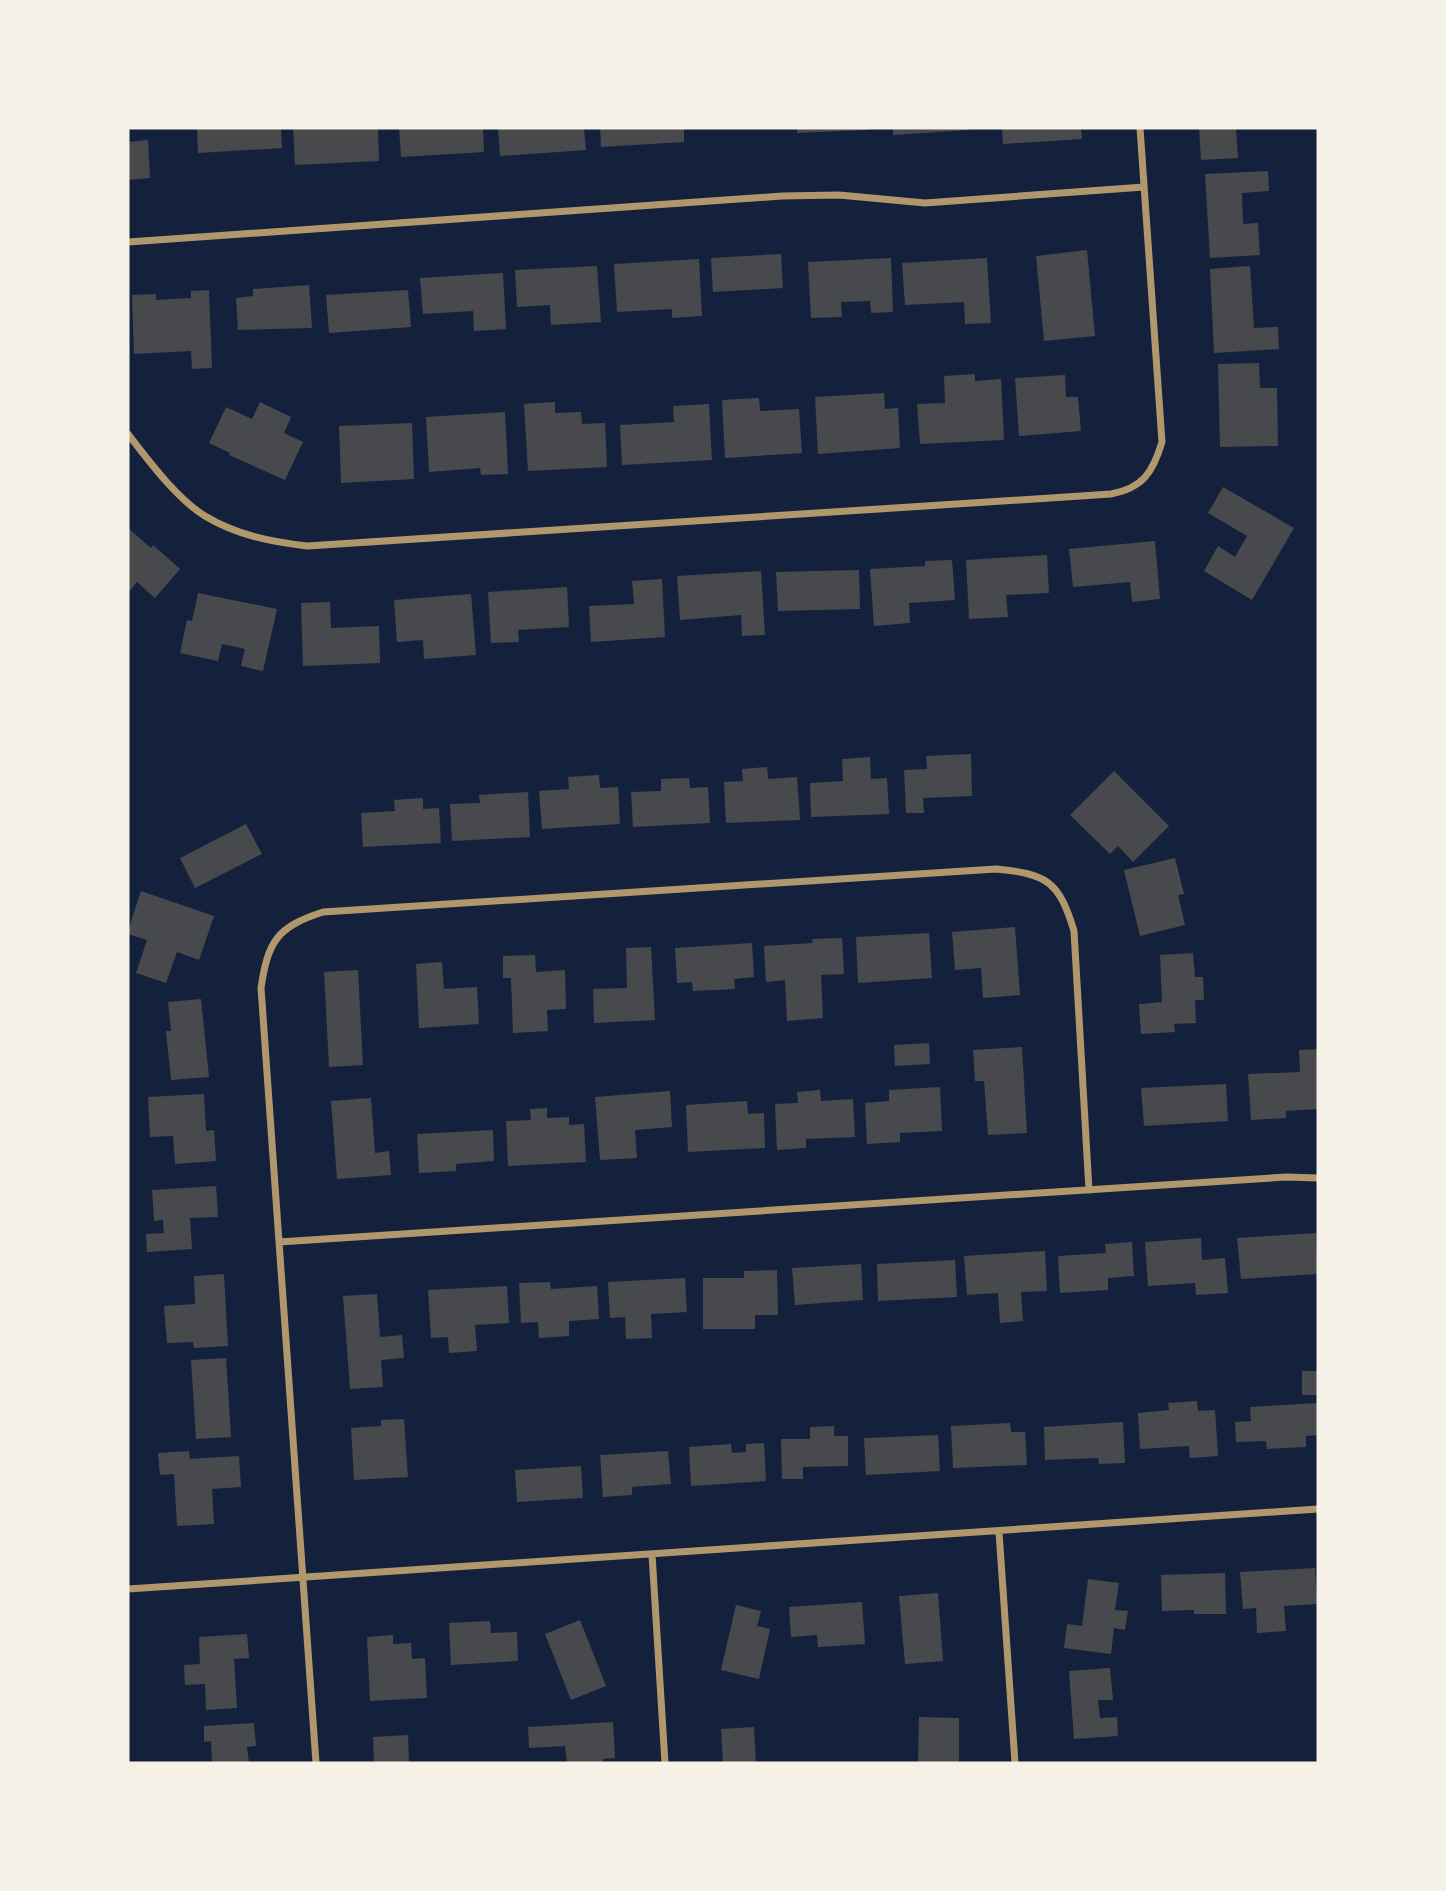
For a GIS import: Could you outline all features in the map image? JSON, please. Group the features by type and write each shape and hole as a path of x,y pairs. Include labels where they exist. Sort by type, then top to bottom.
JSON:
{"street":[{"path":"128,434 174,489 204,516 237,532 274,542 307,546 1128,491 1155,467 1162,442 1140,128"},
{"path":"128,242 782,196 839,195 925,203 1144,187"},
{"path":"316,1763 261,988 265,958 279,936 297,920 323,912 996,869 1046,879 1065,901 1074,931 1089,1190"},
{"path":"279,1242 1286,1177 1318,1178"},
{"path":"128,1589 1318,1509"},
{"path":"999,1531 1014,1763"},
{"path":"652,1554 665,1763"}],"building":[{"path":"197,128 281,128 282,148 198,153"},
{"path":"293,128 378,128 379,161 295,165"},
{"path":"399,128 483,128 484,152 401,157"},
{"path":"498,128 584,128 586,150 500,156"},
{"path":"600,128 684,128 684,142 601,147"},
{"path":"797,128 868,128 868,130 797,133"},
{"path":"893,128 969,128 969,130 893,135"},
{"path":"1002,128 1081,128 1082,139 1003,144"},
{"path":"1199,128 1236,128 1238,158 1201,160"},
{"path":"148,140 150,178 128,180 128,142"},
{"path":"1268,171 1269,191 1242,193 1243,224 1258,223 1260,255 1210,258 1205,174"},
{"path":"1087,250 1095,336 1044,341 1036,256"},
{"path":"781,254 783,288 713,292 711,258"},
{"path":"891,258 893,312 871,313 870,301 841,302 842,317 811,318 808,262"},
{"path":"987,258 991,323 965,324 964,302 905,305 902,263"},
{"path":"699,259 702,316 672,318 672,309 617,312 614,264"},
{"path":"597,266 601,322 551,325 550,305 517,307 515,270"},
{"path":"1250,266 1254,328 1278,327 1279,349 1214,353 1210,269"},
{"path":"503,273 506,329 474,331 473,311 423,314 420,278"},
{"path":"309,285 312,328 238,330 236,298 253,296 253,289"},
{"path":"209,290 212,368 192,369 191,351 134,354 132,295 156,294 156,300 191,298 191,291"},
{"path":"408,290 411,327 329,333 326,295"},
{"path":"1259,363 1260,388 1277,388 1278,446 1220,447 1218,364"},
{"path":"975,374 975,381 1001,379 1004,440 920,444 917,404 945,403 944,376"},
{"path":"1065,375 1066,397 1078,397 1081,431 1019,436 1015,378"},
{"path":"884,393 885,409 898,408 900,448 818,454 815,397"},
{"path":"759,398 760,411 799,409 802,453 725,458 722,400"},
{"path":"260,402 291,417 284,433 303,442 285,480 209,443 226,407 252,419"},
{"path":"555,402 555,413 581,412 582,424 605,423 607,467 528,471 524,404"},
{"path":"709,404 712,460 622,465 620,425 674,422 673,406"},
{"path":"505,412 508,474 481,475 480,468 429,472 426,417"},
{"path":"412,423 414,479 341,483 339,426"},
{"path":"1223,487 1294,528 1252,600 1204,571 1218,546 1235,557 1247,536 1208,513"},
{"path":"128,528 151,548 153,545 180,569 155,598 137,582 128,593"},
{"path":"1155,541 1160,599 1132,602 1130,582 1073,587 1069,549"},
{"path":"1047,555 1049,593 1006,595 1008,617 969,619 966,560"},
{"path":"952,560 955,600 909,603 910,623 874,626 870,569 925,566 925,561"},
{"path":"859,570 860,609 778,611 776,572"},
{"path":"761,571 765,635 742,636 741,615 680,620 677,576"},
{"path":"662,579 665,637 591,642 589,606 634,604 632,581"},
{"path":"567,587 569,627 518,630 519,642 491,643 488,592"},
{"path":"198,593 277,609 263,671 241,666 245,649 222,644 218,661 180,653 187,620 192,621"},
{"path":"471,594 476,655 424,659 423,640 397,642 394,600"},
{"path":"330,602 331,628 379,626 380,663 303,666 301,603"},
{"path":"971,754 972,796 923,798 924,813 906,813 904,770 927,769 926,756"},
{"path":"870,757 871,779 887,778 889,814 811,817 810,783 843,781 842,759"},
{"path":"767,767 768,779 797,777 800,820 726,823 724,782 743,781 742,769"},
{"path":"1114,771 1169,826 1133,862 1118,846 1110,854 1070,815"},
{"path":"599,775 600,788 618,787 620,824 542,829 539,791 569,789 568,777"},
{"path":"689,778 690,788 708,787 710,823 633,827 631,792 661,791 661,779"},
{"path":"528,792 530,837 452,841 450,804 480,803 479,795"},
{"path":"423,798 423,809 439,808 441,843 363,847 361,813 395,811 394,800"},
{"path":"246,824 262,854 195,888 180,858"},
{"path":"1175,858 1184,894 1178,895 1185,925 1140,936 1124,870"},
{"path":"141,891 214,916 199,960 177,952 166,983 136,973 147,940 128,934 128,931"},
{"path":"1015,927 1020,995 983,998 981,968 955,970 952,932"},
{"path":"929,933 932,978 858,983 856,937"},
{"path":"842,938 844,974 821,975 823,1018 787,1021 785,980 766,982 764,946"},
{"path":"752,943 754,977 734,979 735,989 693,991 692,982 677,983 675,948"},
{"path":"651,947 655,1020 594,1023 593,989 627,988 626,948"},
{"path":"1193,953 1195,977 1203,977 1204,1000 1195,1000 1196,1023 1174,1024 1175,1032 1141,1034 1139,1004 1162,1002 1160,955"},
{"path":"535,955 536,972 565,970 566,1009 547,1010 548,1031 513,1033 511,978 503,978 503,956"},
{"path":"442,962 444,989 477,987 479,1024 419,1028 416,964"},
{"path":"358,970 363,1065 329,1067 324,972"},
{"path":"201,999 209,1077 171,1080 166,1031 171,1031 168,1002"},
{"path":"929,1043 930,1064 895,1066 894,1045"},
{"path":"1022,1047 1027,1133 988,1135 984,1081 975,1081 973,1050"},
{"path":"1318,1049 1318,1109 1286,1111 1286,1118 1251,1120 1248,1074 1300,1072 1299,1050"},
{"path":"1226,1084 1228,1121 1144,1126 1141,1088"},
{"path":"940,1087 942,1131 900,1133 900,1142 867,1144 865,1103 889,1101 889,1090"},
{"path":"820,1090 821,1101 853,1099 855,1137 806,1139 806,1148 777,1150 775,1104 798,1103 797,1092"},
{"path":"670,1091 672,1127 635,1130 637,1158 600,1160 595,1097"},
{"path":"204,1094 206,1131 214,1130 216,1161 175,1164 173,1136 150,1137 148,1097"},
{"path":"371,1098 375,1153 389,1151 391,1175 337,1179 331,1101"},
{"path":"747,1101 748,1114 764,1113 765,1148 688,1152 686,1105"},
{"path":"547,1108 547,1118 569,1117 569,1125 584,1124 586,1162 508,1166 506,1121 531,1120 530,1109"},
{"path":"493,1130 494,1161 456,1164 456,1171 419,1173 417,1134"},
{"path":"216,1186 218,1217 190,1218 192,1249 147,1252 146,1234 164,1233 163,1220 154,1221 152,1190"},
{"path":"1316,1233 1318,1274 1241,1279 1237,1238"},
{"path":"1201,1238 1202,1260 1225,1258 1228,1293 1196,1295 1195,1283 1148,1286 1145,1242"},
{"path":"1132,1242 1134,1276 1108,1278 1108,1290 1060,1293 1058,1256 1106,1253 1105,1244"},
{"path":"1045,1251 1047,1291 1021,1292 1023,1321 1000,1323 998,1293 967,1295 964,1256"},
{"path":"955,1260 957,1297 878,1301 877,1264"},
{"path":"861,1264 863,1300 795,1305 792,1268"},
{"path":"777,1270 778,1315 755,1315 755,1329 703,1329 703,1278 744,1278 744,1271"},
{"path":"224,1274 228,1346 194,1348 193,1342 167,1343 164,1306 195,1304 194,1276"},
{"path":"685,1278 687,1312 651,1314 652,1338 626,1339 625,1317 610,1318 608,1282"},
{"path":"550,1282 551,1289 597,1286 599,1319 569,1321 569,1336 539,1338 538,1322 521,1323 519,1283"},
{"path":"507,1286 509,1323 475,1325 477,1351 449,1353 448,1337 431,1338 428,1290"},
{"path":"377,1294 380,1337 402,1335 404,1358 381,1360 383,1387 350,1389 343,1296"},
{"path":"226,1358 231,1437 196,1439 191,1360"},
{"path":"1302,1371 1318,1371 1318,1395 1302,1395"},
{"path":"1197,1401 1198,1411 1215,1410 1218,1456 1190,1458 1189,1446 1140,1449 1138,1413 1169,1410 1168,1403"},
{"path":"1318,1403 1318,1435 1306,1436 1306,1447 1267,1449 1266,1441 1236,1442 1235,1422 1251,1421 1250,1407"},
{"path":"404,1419 408,1477 354,1480 351,1428 381,1426 381,1420"},
{"path":"1123,1422 1125,1463 1099,1464 1098,1458 1045,1460 1044,1427"},
{"path":"1010,1423 1011,1432 1025,1432 1027,1465 953,1468 951,1426"},
{"path":"834,1426 834,1436 848,1436 848,1466 803,1467 803,1479 782,1479 781,1439 810,1439 810,1427"},
{"path":"938,1435 940,1471 866,1475 864,1438"},
{"path":"764,1443 766,1481 691,1486 689,1447 731,1444 732,1453 746,1452 746,1444"},
{"path":"189,1451 190,1459 239,1456 241,1487 212,1489 214,1524 177,1526 174,1474 160,1475 158,1453"},
{"path":"668,1451 671,1484 632,1487 632,1495 603,1497 600,1455"},
{"path":"581,1466 583,1498 517,1502 515,1470"},
{"path":"1315,1568 1317,1604 1284,1606 1286,1631 1257,1633 1256,1608 1243,1609 1240,1572"},
{"path":"1225,1573 1226,1614 1194,1614 1194,1610 1162,1611 1161,1575"},
{"path":"1088,1579 1119,1583 1115,1610 1128,1611 1125,1630 1114,1628 1111,1654 1064,1648 1067,1624 1082,1626"},
{"path":"938,1593 943,1661 905,1664 899,1596"},
{"path":"862,1602 865,1644 818,1647 817,1635 791,1637 789,1607"},
{"path":"736,1605 761,1611 757,1626 770,1629 759,1679 721,1670"},
{"path":"580,1620 606,1686 571,1700 545,1634"},
{"path":"490,1621 491,1633 517,1632 518,1661 451,1665 449,1623"},
{"path":"247,1634 249,1658 234,1659 237,1708 206,1710 205,1684 185,1685 184,1665 200,1664 199,1637"},
{"path":"393,1635 393,1644 411,1643 412,1659 425,1658 427,1698 370,1701 367,1637"},
{"path":"1110,1668 1113,1700 1098,1700 1100,1718 1117,1717 1118,1736 1074,1739 1069,1671"},
{"path":"919,1717 959,1718 959,1763 918,1763"},
{"path":"613,1722 615,1758 603,1759 603,1763 567,1763 565,1746 529,1748 528,1727"},
{"path":"254,1723 256,1746 247,1747 249,1763 212,1763 211,1741 204,1742 204,1726"},
{"path":"754,1727 756,1763 723,1763 721,1729"},
{"path":"408,1735 409,1763 374,1763 373,1737"}]}
